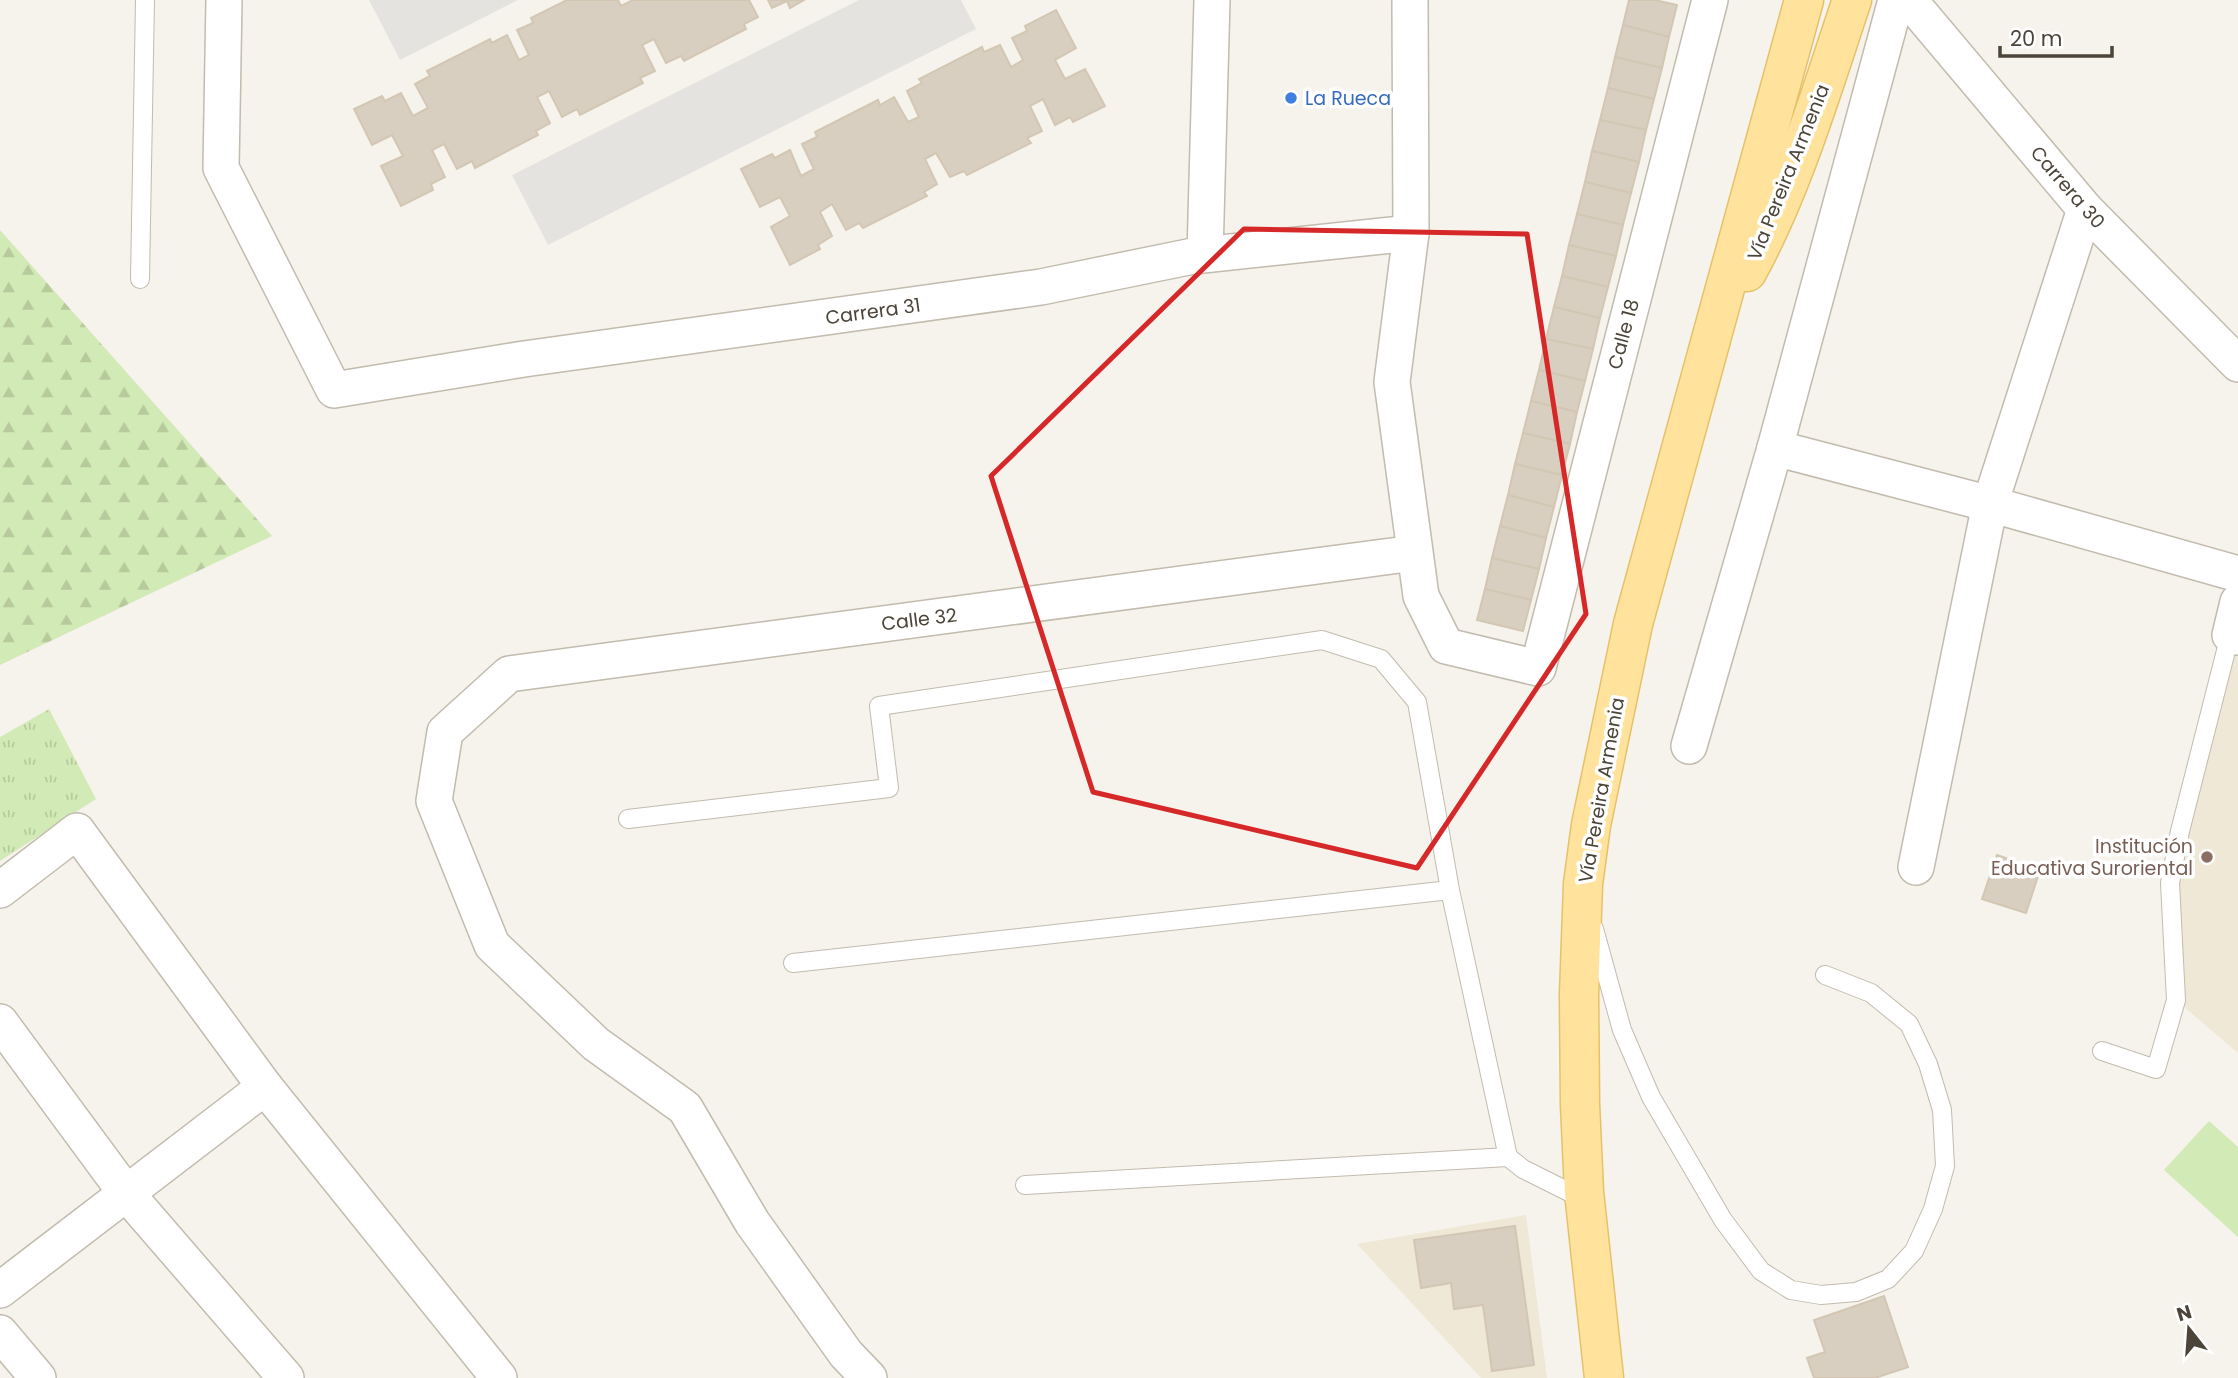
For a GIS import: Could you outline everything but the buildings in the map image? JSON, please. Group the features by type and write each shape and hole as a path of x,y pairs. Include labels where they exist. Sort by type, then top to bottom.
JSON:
{"main road":[{"name":"Vía Pereira Armenia","path":"1604,1378 1585,1199 1580,1104 1579,995 1583,884 1591,825 1627,649 1804,0"},
{"name":"Vía Pereira Armenia","path":"1710,338 1762,245 1808,130 1852,0"}],"street":[{"name":"Carrera 31","path":"224,0 221,168 334,390 524,359 1041,287 1205,254 1412,233"},
{"path":"1205,254 1212,0"},
{"path":"1410,0 1412,233 1392,382 1414,553"},
{"name":"Calle 18","path":"1414,553 1421,596 1446,646 1538,668 1710,0"},
{"path":"1689,746 1775,447 1896,0"},
{"name":"Carrera 30","path":"1909,0 2085,209 2238,364"},
{"path":"1916,867 1990,504 2085,209"},
{"path":"1775,447 2238,574"},
{"name":"Calle 32","path":"869,1378 846,1354 752,1222 685,1108 596,1044 492,945 434,802 445,732 509,674 1414,553"},
{"path":"2234,636 2238,602"},
{"path":"0,890 77,831 265,1087 499,1378"},
{"path":"0,1022 126,1193 286,1378"},
{"path":"0,1290 265,1087"},
{"path":"0,1333 37,1378"}],"lane":[{"path":"140,279 145,0"},
{"path":"2102,1051 2156,1069 2176,1000 2170,883 2180,831 2234,636"},
{"path":"628,819 889,788 879,706 1322,640 1381,659 1417,702 1450,891 1508,1157 1523,1169 1585,1199"},
{"path":"1583,884 1603,968 1622,1030 1650,1097 1723,1220 1762,1271 1791,1290 1821,1295 1856,1293 1888,1279 1914,1251 1933,1209 1945,1166 1942,1111 1928,1064 1909,1024 1871,993 1825,975"},
{"path":"793,963 1450,891"},
{"path":"1025,1185 1508,1157"}],"highlighted area":[{"path":"1244,229 1527,234 1586,614 1417,868 1093,792 991,476"}],"shaded area":[{"path":"369,0 518,0 400,60"},
{"path":"859,0 961,0 976,29 548,245 512,175"},
{"name":"Institución Educativa Suroriental","path":"2238,637 2238,1053 2176,1000 2170,883"},
{"path":"1526,1215 1547,1378 1481,1378 1357,1244"}],"green space":[{"path":"0,230 272,536 0,665"},
{"path":"49,709 96,799 0,861 0,737"},
{"path":"2209,1121 2238,1147 2238,1237 2164,1170"}],"place":[{"name":"La Rueca","path":"1291,98"},
{"name":"Institución Educativa Suroriental","path":"2207,857"}]}
